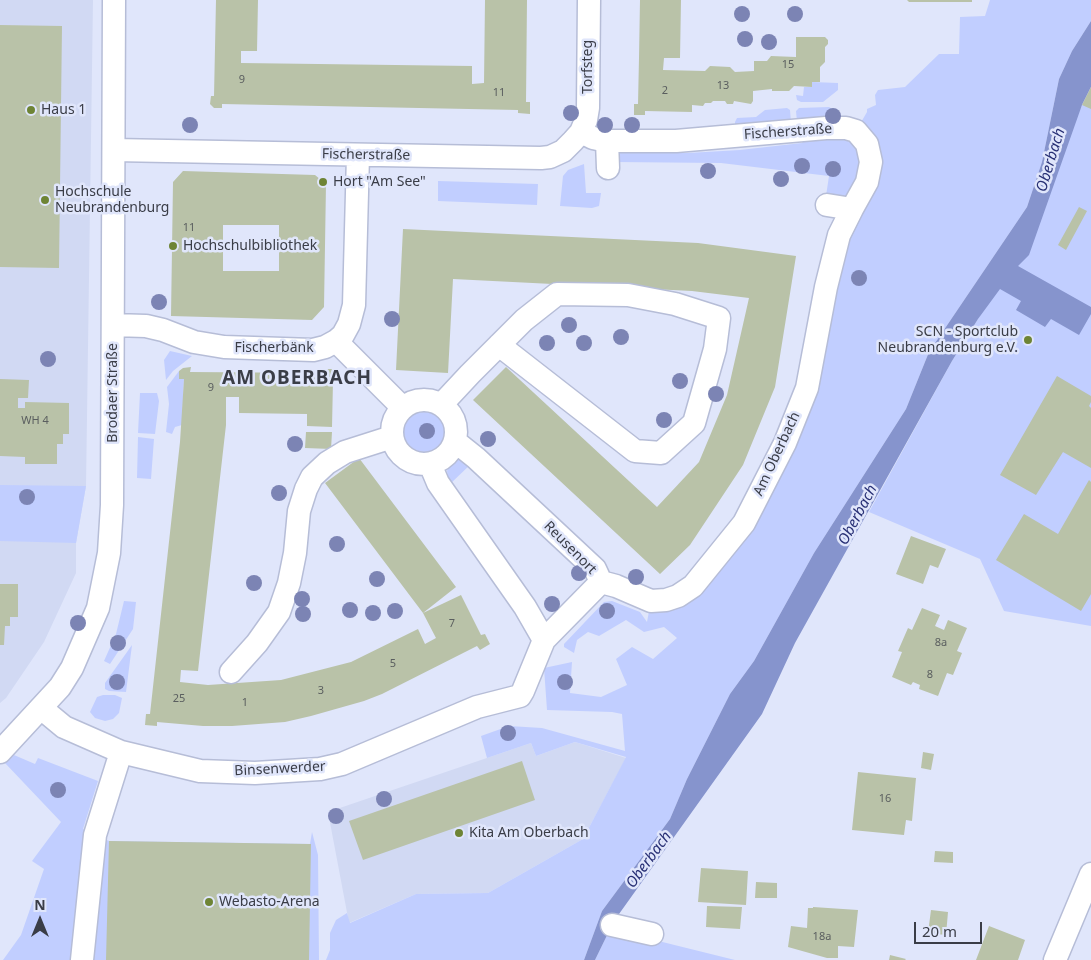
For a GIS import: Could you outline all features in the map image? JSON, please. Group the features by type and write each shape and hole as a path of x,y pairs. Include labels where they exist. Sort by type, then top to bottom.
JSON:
{"street":[{"name":"Brodaer Straße","path":"0,752 60,687 72,668 98,608 109,553 112,506 114,0"},
{"name":"Torfsteg","path":"581,132 588,108 589,0"},
{"name":"Fischerstraße","path":"114,150 541,158 550,157 563,151 581,132 592,138 607,141 676,141 826,128 846,128 856,131 867,144 871,162 867,182 852,209"},
{"path":"607,141 608,168"},
{"path":"358,155 354,306 350,324 343,335 336,341 402,408"},
{"path":"827,206 852,209"},
{"name":"Am Oberbach","path":"602,582 651,601 666,600 678,596 693,586 744,524 786,443 807,388 826,287 839,235 852,209"},
{"path":"442,404 499,345 524,320 557,294 628,295 675,304 720,318 715,348 694,423 661,453 635,451 499,345"},
{"name":"Fischerbänk","path":"113,325 146,326 194,342 224,347 313,350 325,347 336,341"},
{"path":"422,400 442,404 455,421 457,431 456,442 452,450 446,457 430,464 420,465 401,455 395,447 392,437 394,421 402,408 412,402 422,400"},
{"path":"231,672 257,643 279,612 289,583 295,553 299,511 312,477 327,463 345,452 392,437"},
{"name":"Reusenort","path":"456,442 476,458 595,569 602,582 544,640"},
{"path":"430,464 438,483 525,607 544,640"},
{"name":"Binsenwerder","path":"41,708 64,727 121,752 200,771 255,773 320,769 342,764 477,707 520,696 544,640"},
{"path":"82,960 94,836 121,752"},
{"path":"1057,959 1091,874"},
{"path":"612,925 652,934"}],"shaded area":[{"name":"Hochschule Neubrandenburg","path":"0,0 93,0 86,486 76,543 76,573 44,642 6,698 0,703"},
{"path":"990,0 1091,0 1091,21 1072,51 1059,79 1042,162 1027,207 929,352 906,409 814,553 754,661 730,694 687,779 670,819 602,911 584,960 326,960 330,950 330,933 336,920 347,913 350,923 416,894 488,893 583,839 626,757 575,742 536,756 531,743 487,758 481,736 509,726 542,728 625,751 622,714 547,710 544,668 572,662 570,693 601,697 627,685 616,659 632,647 653,659 677,638 664,627 644,632 626,620 599,636 588,632 577,640 574,653 564,647 564,644 604,602 612,601 640,612 647,622 651,601 693,586 785,443 826,287 867,182 856,131 867,109 876,105 875,95 878,90 905,87 939,54 959,54 960,17 985,16"},
{"path":"812,82 838,83 838,90 823,102 801,102 797,100 796,95 803,96 804,87 812,87"},
{"name":"SCN - Sportclub Neubrandenburg e.V.","path":"1091,87 1091,626 1004,611 980,559 869,512 952,361 978,319"},
{"path":"829,107 836,111 837,116 835,120 797,122 796,111 799,108"},
{"path":"787,108 790,110 791,123 735,129 737,118 756,117 765,110"},
{"path":"840,137 852,143 859,153 861,175 850,195 839,198 826,196 829,176 721,163 615,162 615,155 620,153 688,153 740,150 802,143 803,140"},
{"path":"584,164 586,193 601,193 599,206 592,208 560,206 563,176 568,170"},
{"path":"438,181 538,184 537,205 438,201"},
{"path":"170,351 192,356 173,371 166,380 164,360"},
{"path":"179,371 179,379 184,379 182,425 175,427 172,434 166,432 169,404 167,387"},
{"path":"140,393 157,393 159,401 155,434 138,433"},
{"path":"425,408 439,412 446,419 450,433 446,447 439,454 425,458 411,454 404,447 400,433 404,419 411,412"},
{"path":"138,437 154,439 151,479 137,478"},
{"path":"461,459 472,463 449,485 447,471 450,464 454,460"},
{"path":"0,485 86,486 76,543 0,541"},
{"path":"124,601 136,602 133,629 110,664 104,661 116,634"},
{"path":"132,645 126,692 105,689 105,683"},
{"path":"115,695 122,698 119,713 113,719 105,721 95,718 90,712 97,697"},
{"name":"Kita Am Oberbach","path":"575,742 626,758 583,839 488,893 416,894 349,923 328,812 531,743 536,756"},
{"name":"Webasto-Arena","path":"14,755 35,764 38,758 98,781 83,829 109,841 310,844 312,832 318,855 319,960 3,960 21,935 44,869 32,861 61,822 5,763"},
{"path":"610,929 735,960 595,960"}],"water":[{"name":"Oberbach","path":"1091,21 1091,87 1082,105 1029,255 1018,266 1091,307 1091,314 1079,335 1051,319 1045,327 1016,310 1021,301 1000,289 978,319 952,361 795,643 762,714 614,921 595,960 584,960 602,911 670,819 687,779 730,694 754,661 814,553 906,409 929,352 1027,207 1042,162 1059,79 1072,51"}],"building":[{"path":"216,0 258,0 257,51 241,51 241,63 472,66 472,84 484,83 485,0 527,0 526,102 530,102 530,114 518,113 518,110 222,104 222,108 214,108 210,104 211,96 214,96"},
{"path":"640,0 681,0 680,58 664,58 663,70 705,71 710,66 730,67 735,72 754,71 754,61 767,61 771,56 796,57 796,37 825,37 828,40 828,44 825,47 825,62 820,67 820,82 812,82 812,87 794,86 789,91 772,91 772,89 753,91 753,101 751,104 734,101 733,104 727,104 725,101 713,101 705,103 703,106 692,105 692,112 645,111 645,115 634,115 634,104 638,104"},
{"path":"907,0 972,0 972,2 909,2"},
{"name":"Haus 1","path":"0,25 62,26 59,268 0,267"},
{"path":"1091,87 1091,109 1082,105"},
{"path":"183,171 315,175 326,184 324,307 312,320 171,316 173,182","holes":["223,225 279,225 279,271 223,271"]},
{"path":"1079,207 1087,211 1066,250 1058,245"},
{"path":"403,229 698,243 796,256 775,387 743,465 690,545 660,574 473,400 506,367 657,507 699,462 727,395 749,298 692,291 453,279 448,373 396,370"},
{"path":"191,367 190,372 326,373 326,369 334,369 337,373 337,381 333,381 332,427 307,426 307,414 239,413 239,397 226,397 226,425 198,671 181,670 180,682 208,685 281,680 351,662 418,629 425,644 436,638 423,613 461,595 481,635 485,634 490,644 480,650 477,646 382,694 311,716 285,722 232,726 203,726 157,722 157,726 145,725 146,714 150,714 180,442 184,379 179,379 179,371 183,368"},
{"path":"1057,376 1091,396 1089,406 1091,408 1091,468 1063,452 1036,495 1000,475"},
{"path":"0,379 29,380 28,398 18,398 18,408 25,408 25,402 69,403 69,434 63,434 63,444 57,444 57,464 25,464 25,457 0,456"},
{"path":"306,432 332,432 331,449 305,448"},
{"path":"359,458 456,587 423,613 325,483"},
{"path":"1089,480 1091,482 1091,594 1081,611 996,560 1024,514 1058,534"},
{"path":"911,536 946,549 938,568 930,565 923,584 896,574"},
{"path":"0,584 18,584 18,617 10,617 10,626 5,626 4,645 0,645"},
{"path":"922,608 940,615 935,626 944,630 948,620 967,628 957,651 962,653 953,675 947,673 938,696 919,689 920,685 913,682 911,685 892,677 902,652 898,651 908,628 912,630"},
{"path":"923,752 934,754 931,770 921,768"},
{"path":"522,761 535,800 363,860 349,821"},
{"path":"858,772 916,778 912,821 906,820 904,835 852,830"},
{"name":"Webasto-Arena","path":"109,841 311,844 309,960 106,960"},
{"path":"935,851 953,852 953,863 934,862"},
{"path":"701,868 748,871 746,905 698,902"},
{"path":"756,882 777,883 777,898 755,898"},
{"path":"707,906 742,907 740,929 706,927"},
{"path":"808,908 858,910 854,947 838,946 838,958 827,958 788,947 791,926 807,928"},
{"path":"931,910 948,912 946,935 928,933"},
{"path":"989,926 1025,940 1018,960 976,960"},
{"path":"890,955 906,959 889,960"}],"place":[{"name":"Haus 1","path":"31,110"},
{"name":"Hort \"Am See\"","path":"323,182"},
{"name":"Hochschule Neubrandenburg","path":"45,200"},
{"name":"Hochschulbibliothek","path":"173,246"},
{"name":"SCN - Sportclub Neubrandenburg e.V.","path":"1028,340"},
{"name":"Kita Am Oberbach","path":"459,833"},
{"name":"Webasto-Arena","path":"209,902"}],"district":[{"name":"AM OBERBACH","path":"297,379"}]}
